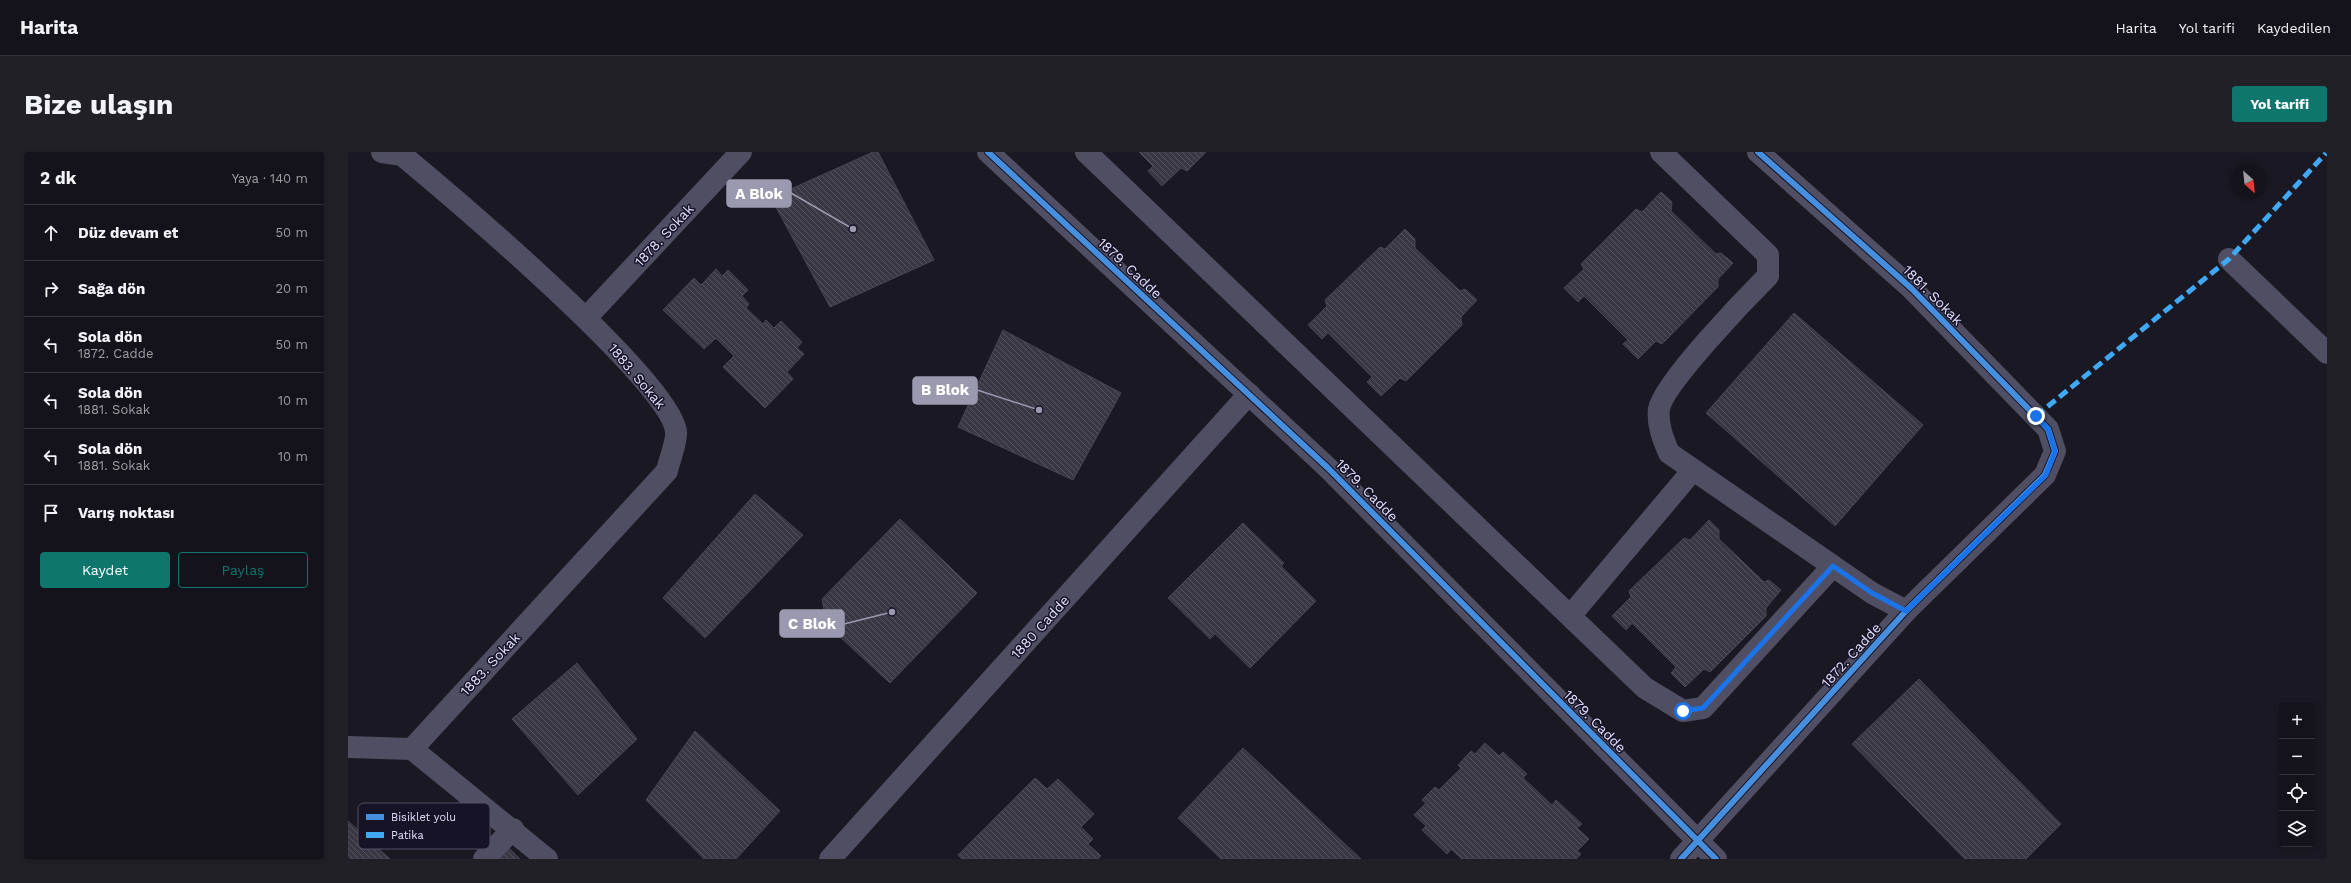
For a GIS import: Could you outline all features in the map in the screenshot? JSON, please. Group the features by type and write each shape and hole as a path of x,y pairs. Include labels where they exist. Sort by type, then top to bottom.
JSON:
{"street":[{"name":"1883. Sokak","path":"382,152 402,155 586,318 664,403 676,432 667,471 412,749"},
{"name":"1878. Sokak","path":"586,318 741,152"},
{"name":"1879. Cadde","path":"988,152 1328,468 1697,842 1716,859"},
{"path":"1086,152 1571,615 1645,688 1683,711 1703,708 1833,566"},
{"path":"1661,152 1768,256 1768,276 1736,308 1674,382 1659,408 1660,431 1669,453 1872,593 1906,611"},
{"name":"1881. Sokak","path":"1758,152 1911,288 2048,429 2055,451 2046,475"},
{"path":"2229,259 2327,353"},
{"name":"1880 Cadde","path":"830,859 1249,394"},
{"path":"1571,615 1693,470"},
{"name":"1872. Cadde","path":"1681,859 1906,611 2046,475"},
{"path":"348,747 412,749 480,803"},
{"path":"490,811 548,859"},
{"path":"484,859 513,829"}],"building":[{"path":"873,152 878,152 934,260 830,307 771,198"},
{"path":"1139,152 1206,152 1187,171 1181,168 1162,186 1148,171 1153,166"},
{"path":"1661,192 1672,202 1671,211 1716,254 1721,253 1733,263 1718,279 1718,287 1662,344 1656,341 1638,359 1623,344 1628,340 1584,296 1578,302 1564,288 1584,269 1581,264 1636,209 1642,212"},
{"path":"1405,229 1415,239 1415,248 1460,291 1465,289 1477,300 1461,317 1462,325 1406,381 1400,378 1381,396 1367,382 1372,377 1328,333 1322,339 1308,325 1327,306 1325,300 1380,247 1385,249"},
{"path":"716,269 722,276 728,270 748,290 742,296 749,304 746,308 763,324 766,320 774,328 781,321 802,342 797,348 804,354 787,372 793,379 765,408 723,367 734,356 716,338 704,349 663,310 694,278 701,285"},
{"path":"1794,313 1923,425 1835,526 1706,413"},
{"path":"1003,330 1121,393 1073,480 958,427"},
{"path":"755,494 803,535 705,638 663,598"},
{"path":"900,519 977,593 890,683 827,625 822,599"},
{"path":"1709,520 1719,530 1719,539 1764,582 1769,580 1781,590 1766,608 1766,616 1710,672 1704,669 1685,687 1671,673 1676,667 1632,623 1626,630 1612,616 1631,597 1629,591 1684,538 1690,540"},
{"path":"1243,523 1284,563 1281,566 1316,601 1250,668 1215,634 1210,639 1168,598"},
{"path":"577,663 637,739 578,795 512,719"},
{"path":"1919,679 2061,824 2026,859 1965,859 1852,744"},
{"path":"695,731 780,811 736,859 704,859 646,800"},
{"path":"1485,743 1499,756 1503,752 1527,774 1523,778 1552,805 1556,800 1582,824 1577,828 1589,839 1577,851 1581,854 1576,859 1462,859 1451,849 1447,854 1422,830 1426,826 1414,815 1426,803 1422,800 1435,787 1439,790 1461,768 1458,765 1471,751 1475,754"},
{"path":"1243,748 1361,859 1221,859 1178,818"},
{"path":"1035,778 1047,789 1058,779 1094,814 1081,827 1093,839 1088,844 1101,856 1098,859 962,859 958,855"},
{"path":"348,821 358,830 358,849 379,849 390,859 348,859"},
{"path":"508,847 520,859 496,859"}],"marked path":[{"path":"2036,416 2229,259 2327,152"}],"cycle path":[{"path":"988,152 1328,468 1716,859"},
{"path":"1681,859 1906,611 2045,475 2055,451 2048,429 1911,288 1758,152"}],"place":[{"name":"A Blok","path":"853,229"},
{"name":"B Blok","path":"1039,410"},
{"name":"C Blok","path":"892,612"}],"route":[{"path":"1683,711 1703,708 1833,566 1872,593 1906,611 2046,475 2055,451 2048,429 2036,416"}]}
